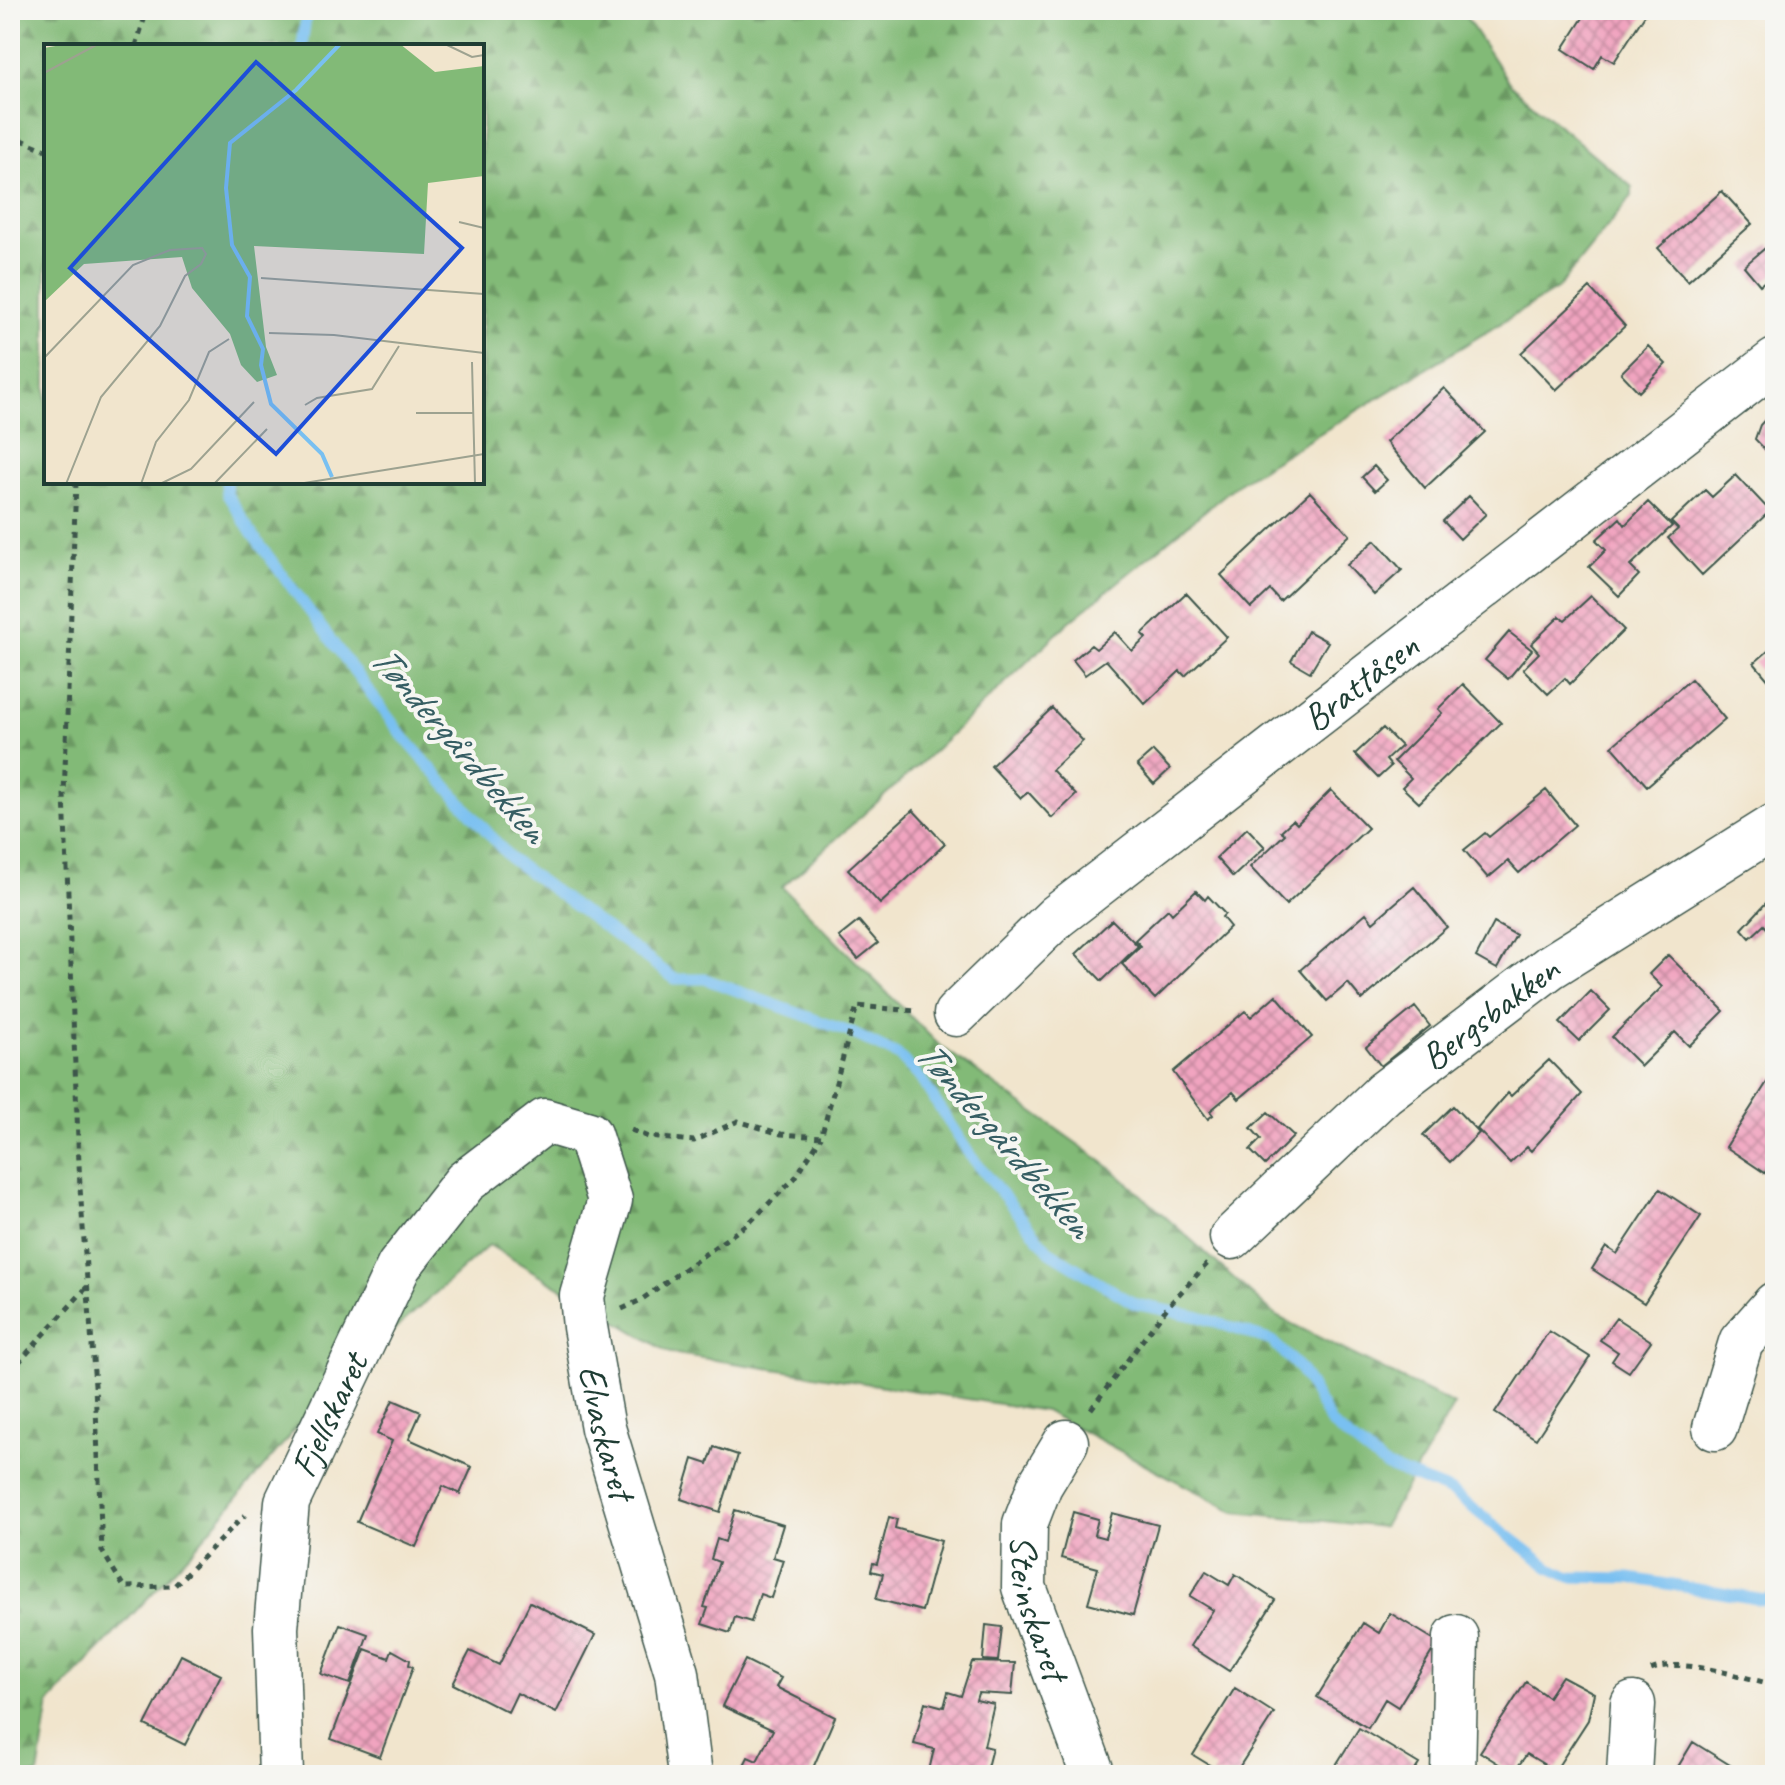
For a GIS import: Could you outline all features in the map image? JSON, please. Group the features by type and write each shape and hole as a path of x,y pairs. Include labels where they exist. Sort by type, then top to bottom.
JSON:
{"street":[{"name":"Brattåsen","path":"956,1014 1056,917 1775,361"},
{"name":"Bergsbakken","path":"1232,1237 1384,1093 1550,967 1775,826"},
{"name":"Elvaskaret","path":"545,1121 589,1134 610,1200 582,1296 585,1327 603,1428 677,1673 690,1775"},
{"name":"Fjellskaret","path":"281,1775 276,1628 287,1502 399,1266 465,1182 545,1121"},
{"path":"1715,1428 1741,1342 1775,1304"},
{"name":"Steinskaret","path":"1066,1442 1040,1485 1025,1524 1024,1587 1093,1775"},
{"path":"1453,1775 1456,1637"},
{"path":"1629,1775 1633,1704"}],"path":[{"path":"137,44 147,10"},
{"path":"10,135 44,149"},
{"path":"76,484 64,795 102,1551 124,1587 174,1586 247,1512 287,1502"},
{"path":"585,1327 641,1300 750,1222 795,1178 821,1137 857,1006 956,1014"},
{"path":"624,1123 648,1137 694,1141 738,1121 781,1134 821,1137"},
{"path":"1066,1442 1169,1305 1232,1237"},
{"path":"10,1372 87,1286"},
{"path":"1633,1704 1640,1680 1659,1666 1721,1672 1775,1685"}],"green space":[{"path":"10,10 1461,10 1510,84 1632,187 1632,196 1557,289 1240,482 1069,622 921,763 782,887 938,1044 1111,1168 1276,1316 1454,1405 1383,1527 1235,1512 1045,1411 670,1353 489,1245 333,1385 193,1550 49,1703 38,1775 10,1775"}],"building":[{"path":"1588,10 1648,10 1614,62 1602,55 1594,69 1563,49"},
{"path":"1722,191 1752,224 1688,281 1658,248"},
{"path":"1770,244 1775,250 1775,273 1760,285 1744,266"},
{"path":"1590,288 1625,326 1556,390 1521,353"},
{"path":"1648,346 1666,364 1639,392 1621,373"},
{"path":"1444,388 1485,432 1425,488 1386,442"},
{"path":"1775,409 1775,454 1772,457 1755,439 1760,425"},
{"path":"1374,466 1387,480 1375,491 1362,477"},
{"path":"1736,475 1770,511 1702,575 1668,538 1678,529 1671,522 1705,490 1712,497"},
{"path":"1310,492 1350,535 1280,601 1270,590 1251,608 1221,575"},
{"path":"1469,496 1486,514 1460,539 1443,521"},
{"path":"1648,502 1672,526 1630,566 1639,575 1619,596 1589,567 1606,550 1596,540 1620,518 1625,525"},
{"path":"1375,540 1402,570 1374,595 1347,565"},
{"path":"1186,593 1227,637 1185,676 1180,671 1145,704 1106,660 1085,675 1073,660 1091,645 1096,649 1115,632 1132,651 1146,638 1142,634"},
{"path":"1591,596 1624,630 1570,684 1565,678 1548,694 1523,669 1539,653 1531,644 1560,616 1565,620"},
{"path":"1308,631 1328,642 1310,672 1291,661"},
{"path":"1509,632 1532,650 1508,679 1485,660"},
{"path":"1775,645 1775,688 1754,663"},
{"path":"1691,679 1725,719 1647,786 1612,746"},
{"path":"1463,684 1501,723 1419,803 1402,787 1411,778 1394,761 1442,713 1438,709"},
{"path":"1052,708 1083,741 1052,770 1076,795 1052,818 1028,792 1021,798 991,766"},
{"path":"1383,728 1401,746 1386,760 1391,766 1378,778 1355,754"},
{"path":"1153,751 1170,769 1154,784 1137,765"},
{"path":"1331,790 1368,828 1286,905 1250,867 1285,834 1281,831 1293,820 1297,824"},
{"path":"1546,790 1575,825 1519,873 1508,861 1488,878 1464,850 1485,833 1489,837"},
{"path":"913,810 945,844 880,904 848,869"},
{"path":"1247,828 1265,847 1233,877 1216,858"},
{"path":"1414,887 1447,927 1362,1000 1348,983 1327,1001 1300,970 1366,913 1373,922"},
{"path":"1196,891 1205,900 1208,896 1225,914 1222,917 1230,927 1155,999 1122,964 1141,946 1135,940 1168,909 1172,914"},
{"path":"1775,893 1775,937 1764,925 1750,938 1742,929"},
{"path":"1112,920 1138,946 1102,981 1076,954"},
{"path":"859,921 878,943 858,959 839,937"},
{"path":"1494,923 1516,935 1497,969 1476,957"},
{"path":"1668,955 1724,1011 1689,1046 1675,1032 1641,1066 1612,1037 1662,987 1649,974"},
{"path":"1591,991 1610,1010 1579,1041 1560,1023"},
{"path":"1276,995 1312,1037 1239,1099 1233,1092 1210,1111 1213,1115 1208,1119 1173,1072 1245,1011 1251,1017"},
{"path":"1415,1007 1430,1026 1381,1066 1366,1047"},
{"path":"1549,1060 1582,1094 1531,1151 1527,1147 1510,1163 1477,1129 1508,1093 1511,1096"},
{"path":"1771,1076 1775,1079 1775,1158 1765,1173 1726,1147"},
{"path":"1453,1106 1479,1133 1450,1162 1423,1135"},
{"path":"1268,1112 1294,1136 1265,1165 1250,1150 1261,1139 1251,1128"},
{"path":"1660,1189 1701,1216 1644,1303 1592,1269 1606,1247 1617,1254"},
{"path":"1616,1318 1651,1341 1629,1372 1612,1361 1618,1352 1600,1340"},
{"path":"1549,1331 1590,1357 1536,1439 1495,1413"},
{"path":"393,1400 421,1412 409,1439 472,1467 460,1494 443,1486 416,1547 357,1522 392,1441 377,1434"},
{"path":"714,1447 738,1455 720,1512 681,1499 693,1459 708,1464"},
{"path":"735,1510 783,1525 773,1557 783,1560 771,1598 760,1594 751,1622 735,1617 730,1633 702,1624 708,1608 704,1607 719,1562 711,1559 717,1539 725,1542"},
{"path":"1073,1512 1098,1519 1094,1535 1105,1538 1112,1513 1158,1525 1133,1615 1088,1603 1098,1568 1061,1558"},
{"path":"889,1517 897,1519 895,1528 941,1541 922,1611 876,1599 883,1574 871,1571 873,1563 877,1564"},
{"path":"1206,1571 1229,1585 1235,1574 1275,1600 1229,1671 1190,1646 1213,1610 1190,1596"},
{"path":"530,1602 595,1635 556,1713 517,1693 508,1712 453,1684 470,1651 499,1665"},
{"path":"1390,1613 1438,1642 1398,1707 1385,1699 1368,1728 1317,1697 1363,1623 1379,1633"},
{"path":"340,1624 368,1634 350,1684 321,1674"},
{"path":"986,1625 1002,1627 998,1661 983,1660"},
{"path":"365,1649 389,1658 392,1650 410,1660 409,1665 413,1667 380,1757 331,1739"},
{"path":"181,1655 221,1675 185,1745 145,1725"},
{"path":"745,1660 781,1678 776,1687 835,1717 810,1775 739,1775 748,1757 757,1761 773,1730 722,1706"},
{"path":"972,1662 1015,1663 1012,1695 978,1693 976,1700 994,1704 984,1746 992,1748 985,1775 928,1775 934,1749 914,1744 925,1702 944,1707 948,1692 961,1696"},
{"path":"1562,1676 1594,1693 1588,1720 1555,1771 1527,1754 1513,1773 1480,1752 1526,1682 1548,1697"},
{"path":"1235,1688 1274,1713 1238,1769 1247,1775 1212,1775 1216,1769 1193,1755"},
{"path":"1359,1728 1419,1764 1412,1775 1331,1773"},
{"path":"1693,1742 1746,1775 1673,1775"}],"waterway":[{"name":"Tøndergårdbekken","path":"302,44 307,10"},
{"name":"Tøndergårdbekken","path":"226,484 227,494 252,534 401,734 512,860 675,979 705,979 852,1033 899,1056 921,1079 970,1155 1050,1252 1135,1304 1200,1317 1272,1341 1301,1370 1332,1425 1385,1466 1452,1492 1550,1568 1570,1577 1630,1578 1764,1600 1775,1597"}]}
